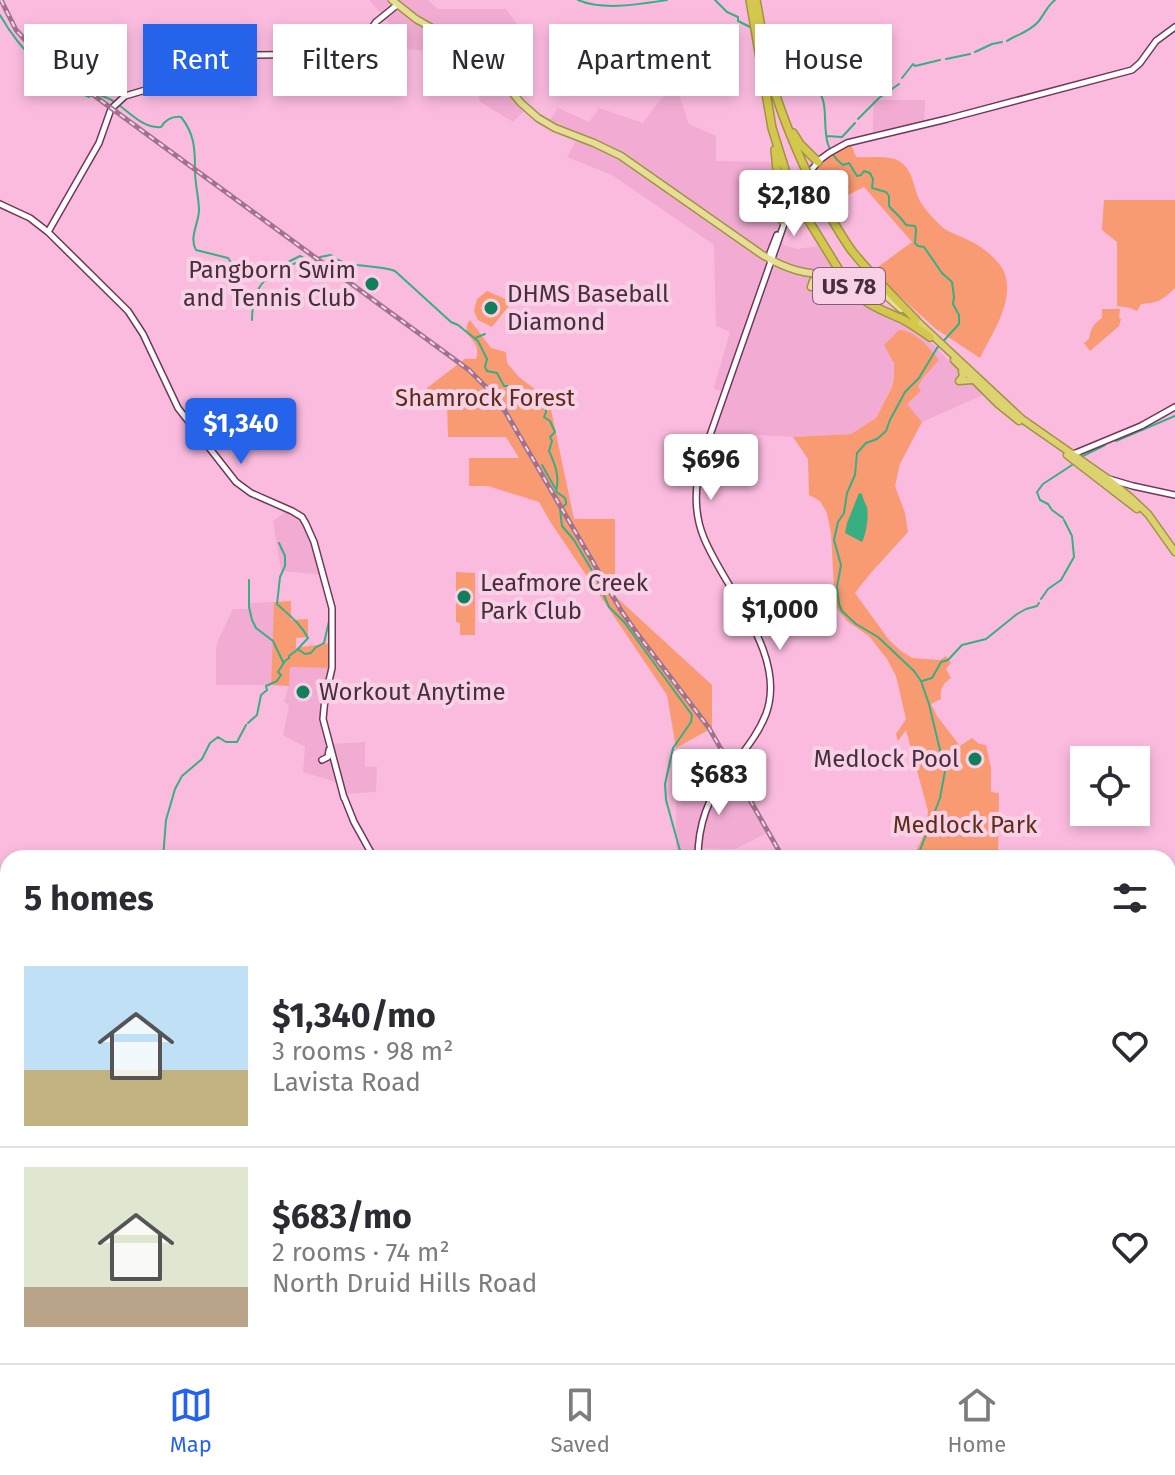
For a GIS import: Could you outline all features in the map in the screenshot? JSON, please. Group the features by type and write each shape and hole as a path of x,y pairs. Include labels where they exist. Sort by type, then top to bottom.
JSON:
{"highway":[{"name":"US 78","path":"750,0 772,128 799,205 856,294 935,340"},
{"name":"US 78","path":"756,0 778,101 811,181 850,249 916,320"},
{"path":"778,101 800,144 818,162"},
{"path":"772,128 785,207 782,220"},
{"path":"811,153 829,153"},
{"path":"916,320 1022,419 1148,514 1175,552"},
{"path":"946,349 1008,412 1105,477 1118,491"}],"main road":[{"path":"48,232 99,143 109,113 116,103 131,94 213,70 251,55 346,54 356,48 395,2 416,19 474,52 538,118 621,156 770,260 800,272 850,277 872,286 916,320"},
{"path":"699,850 705,811 714,793 753,741 766,715 770,673 765,651 703,537 698,515 697,482 702,458 785,207 801,178 812,164 847,143 1132,70 1156,41 1175,27"},
{"path":"0,204 30,218 48,232 134,318 178,408 236,482 251,493 302,517 309,528 332,608 332,668 323,719 330,746 328,757 322,760"},
{"path":"770,260 782,220"},
{"path":"800,272 810,284 821,274"},
{"path":"872,286 935,340"},
{"path":"1070,455 1161,417 1175,407"},
{"path":"1105,477 1175,495"},
{"path":"1118,491 1133,486"},
{"path":"330,746 336,749 332,755 344,798 370,850"},
{"path":"337,773 342,766"}],"shaded area":[{"path":"369,0 428,0 438,9 506,9 517,24 423,24 423,50 407,49 407,24 389,24"},
{"path":"479,96 518,96 528,108 513,122 479,101"},
{"path":"665,96 679,96 689,124 716,136 716,161 773,162 783,245 798,249 818,246 850,295 864,307 904,323 928,339 968,381 990,392 922,422 906,404 921,391 918,386 923,377 939,360 916,336 893,358 892,386 876,418 851,434 793,437 711,435 725,392 714,387 730,332 716,326 714,245 612,175 567,157 578,137 548,123 558,108 589,122 599,108 643,123"},
{"path":"873,100 925,100 924,126 873,137"},
{"path":"859,493 868,511 862,542 845,533"},
{"path":"291,508 310,530 324,575 281,571 273,521"},
{"path":"274,602 271,685 216,685 218,640 233,609 248,609 249,603"},
{"path":"289,667 333,668 323,712 330,744 365,742 365,766 377,767 376,792 343,794 339,783 303,772 305,747 283,735 289,706 284,701 289,686"},
{"path":"732,766 769,832 735,849 676,850 676,793 715,793"}],"green space":[{"path":"850,142 856,157 889,158 904,165 921,203 933,218 947,230 985,250 1001,266 1006,278 1006,299 980,358 936,329 874,270 912,242 864,187 830,204 812,169"},
{"path":"1104,200 1175,200 1175,288 1160,300 1141,304 1137,311 1117,306 1117,242 1102,230"},
{"name":"DHMS Baseball Diamond","path":"487,291 512,302 492,327 478,320 474,311 477,299"},
{"path":"1102,309 1120,309 1119,326 1090,351 1084,343 1089,339 1094,324 1102,318"},
{"name":"Shamrock Forest","path":"470,320 491,348 506,352 507,363 519,377 549,400 574,519 615,519 615,596 712,685 712,728 676,748 667,695 539,502 488,486 469,486 469,458 519,458 506,437 448,437 447,403 427,403 427,388 465,359 476,359 477,348 466,333"},
{"name":"Medlock Park","path":"899,330 905,331 926,345 939,360 918,386 921,391 907,404 922,422 900,464 895,486 908,532 855,593 889,640 901,651 912,658 940,660 946,656 951,663 946,669 951,678 942,687 941,699 931,704 960,746 972,738 986,745 991,768 991,792 999,793 998,850 917,850 926,830 928,811 906,730 898,741 896,734 906,719 896,676 869,636 847,621 835,606 827,513 820,501 809,495 808,459 793,437 851,434 876,418 894,378 894,363 884,345"},
{"path":"456,572 475,573 475,635 460,635 460,623 456,622"},
{"path":"291,601 291,620 308,619 308,637 296,638 296,648 330,643 330,668 290,667 289,686 271,685 274,602"}],"waterway":[{"path":"578,0 610,6 667,0"},
{"path":"715,0 727,12 738,17 738,21 750,27"},
{"path":"1007,41 1035,25 1055,0"},
{"path":"0,15 38,64 75,91 89,97 94,93 109,98 141,122 154,127 161,127 170,119 181,117 193,141 195,168"},
{"path":"975,52 1002,42"},
{"path":"946,59 970,54"},
{"path":"902,78 913,64 940,60"},
{"path":"858,119 899,84"},
{"path":"821,96 828,146 834,156 843,165 849,163 857,176 864,171 870,173 872,188 886,192 889,206 906,225 915,226 915,243 924,247 952,282 953,304 959,315 959,324 905,392 886,431 866,443 857,453 855,475 834,540 841,565 837,587 842,611 878,637 914,671 929,704 945,771 940,798 920,850"},
{"path":"827,136 842,137 855,123"},
{"path":"195,171 199,211 194,236 196,250 228,258 233,265 256,274 268,272 300,256 313,263 320,257 331,255 345,263 395,271 451,322 478,341 487,359 487,371 497,373 504,386 513,386 514,391 529,399 531,406 542,403 546,408 544,417 550,421 555,432 550,437 549,451 557,476 556,491 566,501 560,509 562,526 597,579 609,607 624,622 692,715 691,722 673,748 665,784 666,800 680,850"},
{"path":"252,320 256,296 266,279 283,268 306,260"},
{"path":"475,338 485,334"},
{"path":"1116,441 1175,416"},
{"path":"1081,457 1105,445"},
{"path":"542,465 555,488"},
{"path":"1063,518 1040,500 1037,492 1043,484 1072,465"},
{"path":"1041,599 1048,589 1061,580 1074,557 1072,536 1064,520"},
{"path":"248,723 257,715 266,686 277,681 281,675 278,672 285,661 308,638 277,604 280,577 285,566 285,556 279,543"},
{"path":"249,580 252,620 256,628 273,641 283,662"},
{"path":"922,681 932,678 941,662 948,660 962,645 986,639 1017,614 1039,603"},
{"path":"299,650 305,654 311,653 324,643 329,621"},
{"path":"164,850 166,820 182,776 202,759 210,743 218,737 226,742 237,742 246,725"}],"railway":[{"path":"1,0 16,30 40,56 469,370 490,391 502,406 622,612 709,728 778,850"}],"place":[{"name":"Pangborn Swim and Tennis Club","path":"372,284"},
{"name":"DHMS Baseball Diamond","path":"491,308"},
{"name":"Leafmore Creek Park Club","path":"464,597"},
{"name":"Workout Anytime","path":"303,692"},
{"name":"Medlock Pool","path":"975,759"}]}
